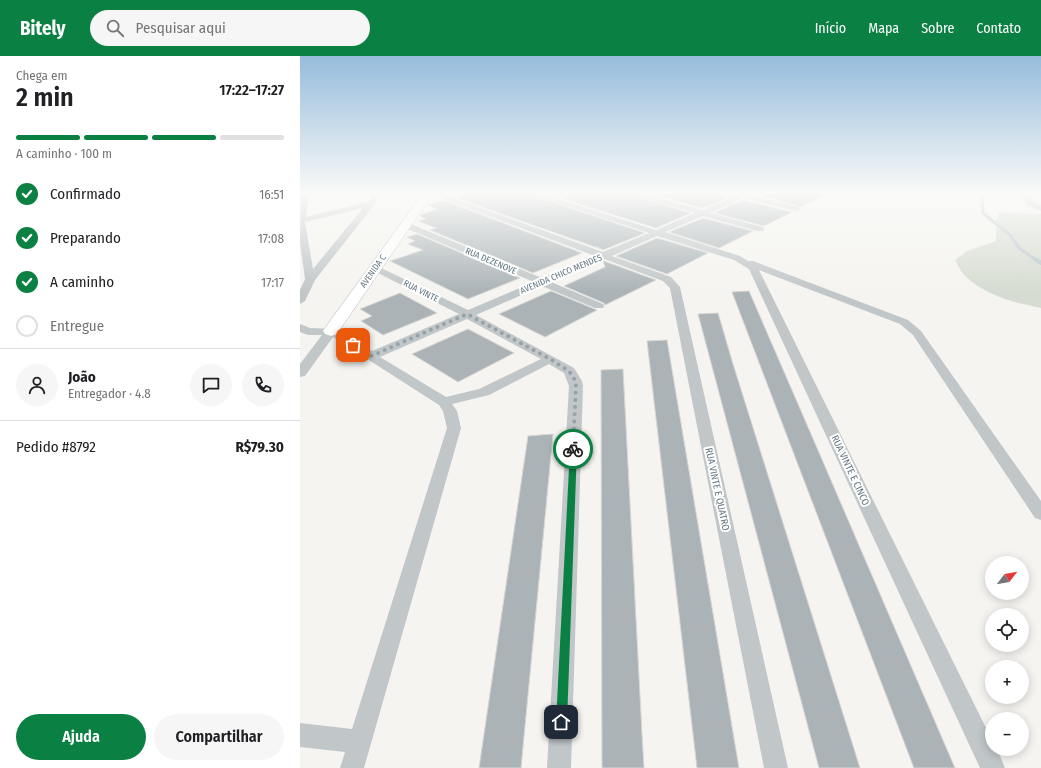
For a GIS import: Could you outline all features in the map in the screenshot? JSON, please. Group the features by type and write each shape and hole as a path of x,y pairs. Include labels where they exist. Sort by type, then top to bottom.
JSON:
{"street":[{"path":"301,225 310,279"},
{"path":"300,301 310,279 352,225"},
{"name":"AVENIDA C","path":"331,331 406,225"},
{"name":"RUA DEZENOVE","path":"407,225 599,306"},
{"name":"RUA VINTE E QUATRO","path":"521,225 667,279 675,287 776,768"},
{"name":"RUA VINTE E CINCO","path":"632,225 737,258 746,262 757,272 993,768"},
{"name":"AVENIDA CHICO MENDES","path":"368,354 669,225"},
{"path":"746,225 760,229"},
{"path":"746,262 893,316 911,327 917,333 1041,514"},
{"name":"RUA VINTE","path":"375,268 550,359 569,371 575,380 576,386 559,768"},
{"path":"303,331 331,331 444,402 450,411 454,428 352,768"},
{"path":"300,373 331,331"},
{"path":"444,402 484,392 550,359"},
{"path":"300,735 360,742"}],"shaded area":[{"path":"996,225 1041,225 1041,308 1021,304 1000,297 973,283 965,276 955,260 967,251 996,241"}],"building":[{"path":"429,225 509,225 582,253 533,273 430,230 436,228"},
{"path":"534,225 622,225 645,233 603,250"},
{"path":"647,225 662,225 656,228"},
{"path":"685,225 731,225 753,231 719,248 669,232"},
{"path":"417,234 520,278 468,299 390,261 423,250 408,244 415,241 407,237"},
{"path":"657,238 708,253 667,274 616,256"},
{"path":"603,261 656,280 605,305 604,303 564,286 605,267"},
{"path":"551,291 597,310 545,337 499,314"},
{"path":"749,291 955,768 914,768 732,292"},
{"path":"400,293 437,313 383,335 361,321 372,316 360,309"},
{"path":"718,313 860,768 819,768 698,314"},
{"path":"468,329 514,353 458,382 412,354"},
{"path":"667,340 739,768 697,768 647,341"},
{"path":"623,369 644,768 602,768 601,370"},
{"path":"553,434 521,768 479,768 528,436"}],"waterway":[{"path":"998,225 1011,236 1019,248 1036,260"},
{"path":"1035,259 1041,263"}],"way so far":[{"path":"353,345 371,356 467,314 550,359 569,371 573,376 576,386 573,449"}],"route":[{"path":"561,722 573,449"}]}
